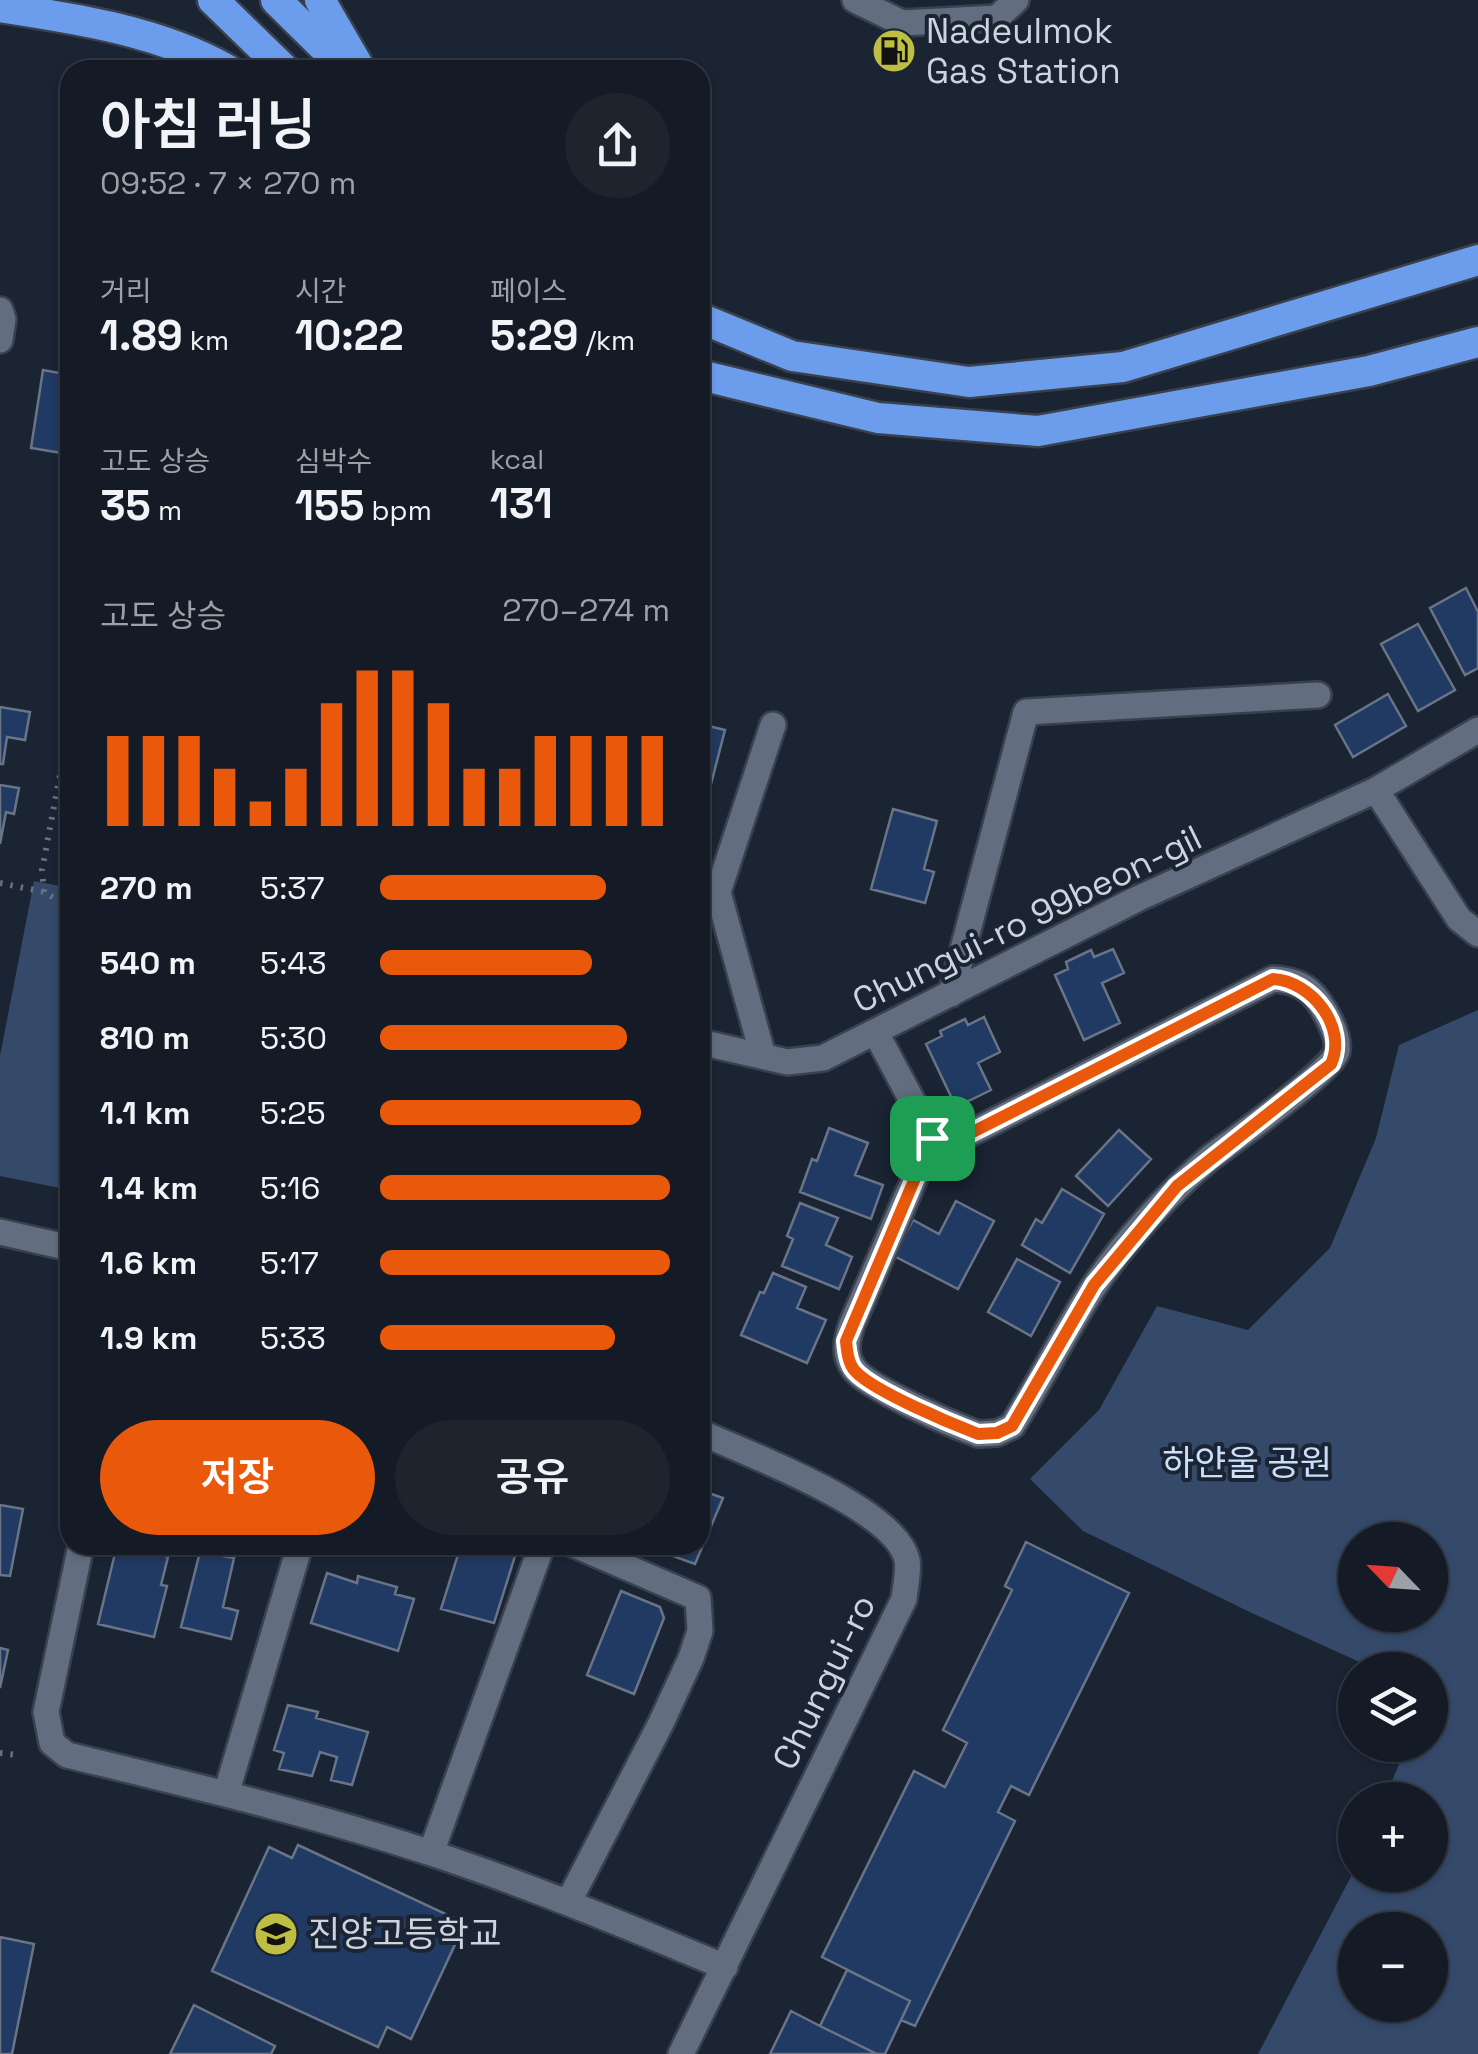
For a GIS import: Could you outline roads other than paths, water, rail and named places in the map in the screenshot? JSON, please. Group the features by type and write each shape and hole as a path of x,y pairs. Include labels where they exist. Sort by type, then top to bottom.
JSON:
{"highway":[{"path":"213,0 276,60"},
{"path":"276,0 337,60"},
{"path":"320,0 354,60"},
{"path":"0,7 118,28 197,52 211,60"},
{"path":"710,322 792,356 970,382 1123,366 1478,260"},
{"path":"710,377 878,418 1038,430 1369,371 1478,342"}],"street":[{"path":"855,0 902,22 997,18 1016,0"},
{"path":"0,310 0,340"},
{"path":"951,994 1026,712 1318,695"},
{"path":"710,887 773,725"},
{"name":"Chungui-ro 99beon-gil","path":"710,1044 787,1062 823,1058 1137,900 1376,790 1478,730"},
{"path":"1376,790 1459,919 1478,934"},
{"path":"710,893 763,1056"},
{"path":"1273,979 1288,980 1312,994 1336,1035 1337,1051 1320,1075 1177,1186 1094,1285 1012,1426 997,1433 978,1434 962,1428 871,1383 855,1371 848,1357 846,1341 852,1324 932,1138 961,1138 1273,979"},
{"path":"876,1033 932,1138"},
{"path":"0,1232 60,1246"},
{"name":"Chungui-ro","path":"681,2054 904,1599 907,1559 883,1524 842,1498 710,1437"},
{"path":"79,1555 46,1712 52,1744 67,1755 226,1794 431,1853 725,1967"},
{"path":"226,1794 297,1555"},
{"path":"431,1853 538,1555"},
{"path":"568,1903 661,1723 700,1631 698,1598 598,1555"}],"place":[{"name":"Nadeulmok Gas Station","path":"894,51"},
{"name":"진양고등학교","path":"276,1934"}],"park label":[{"name":"하얀울 공원","path":"1247,1463"}]}
